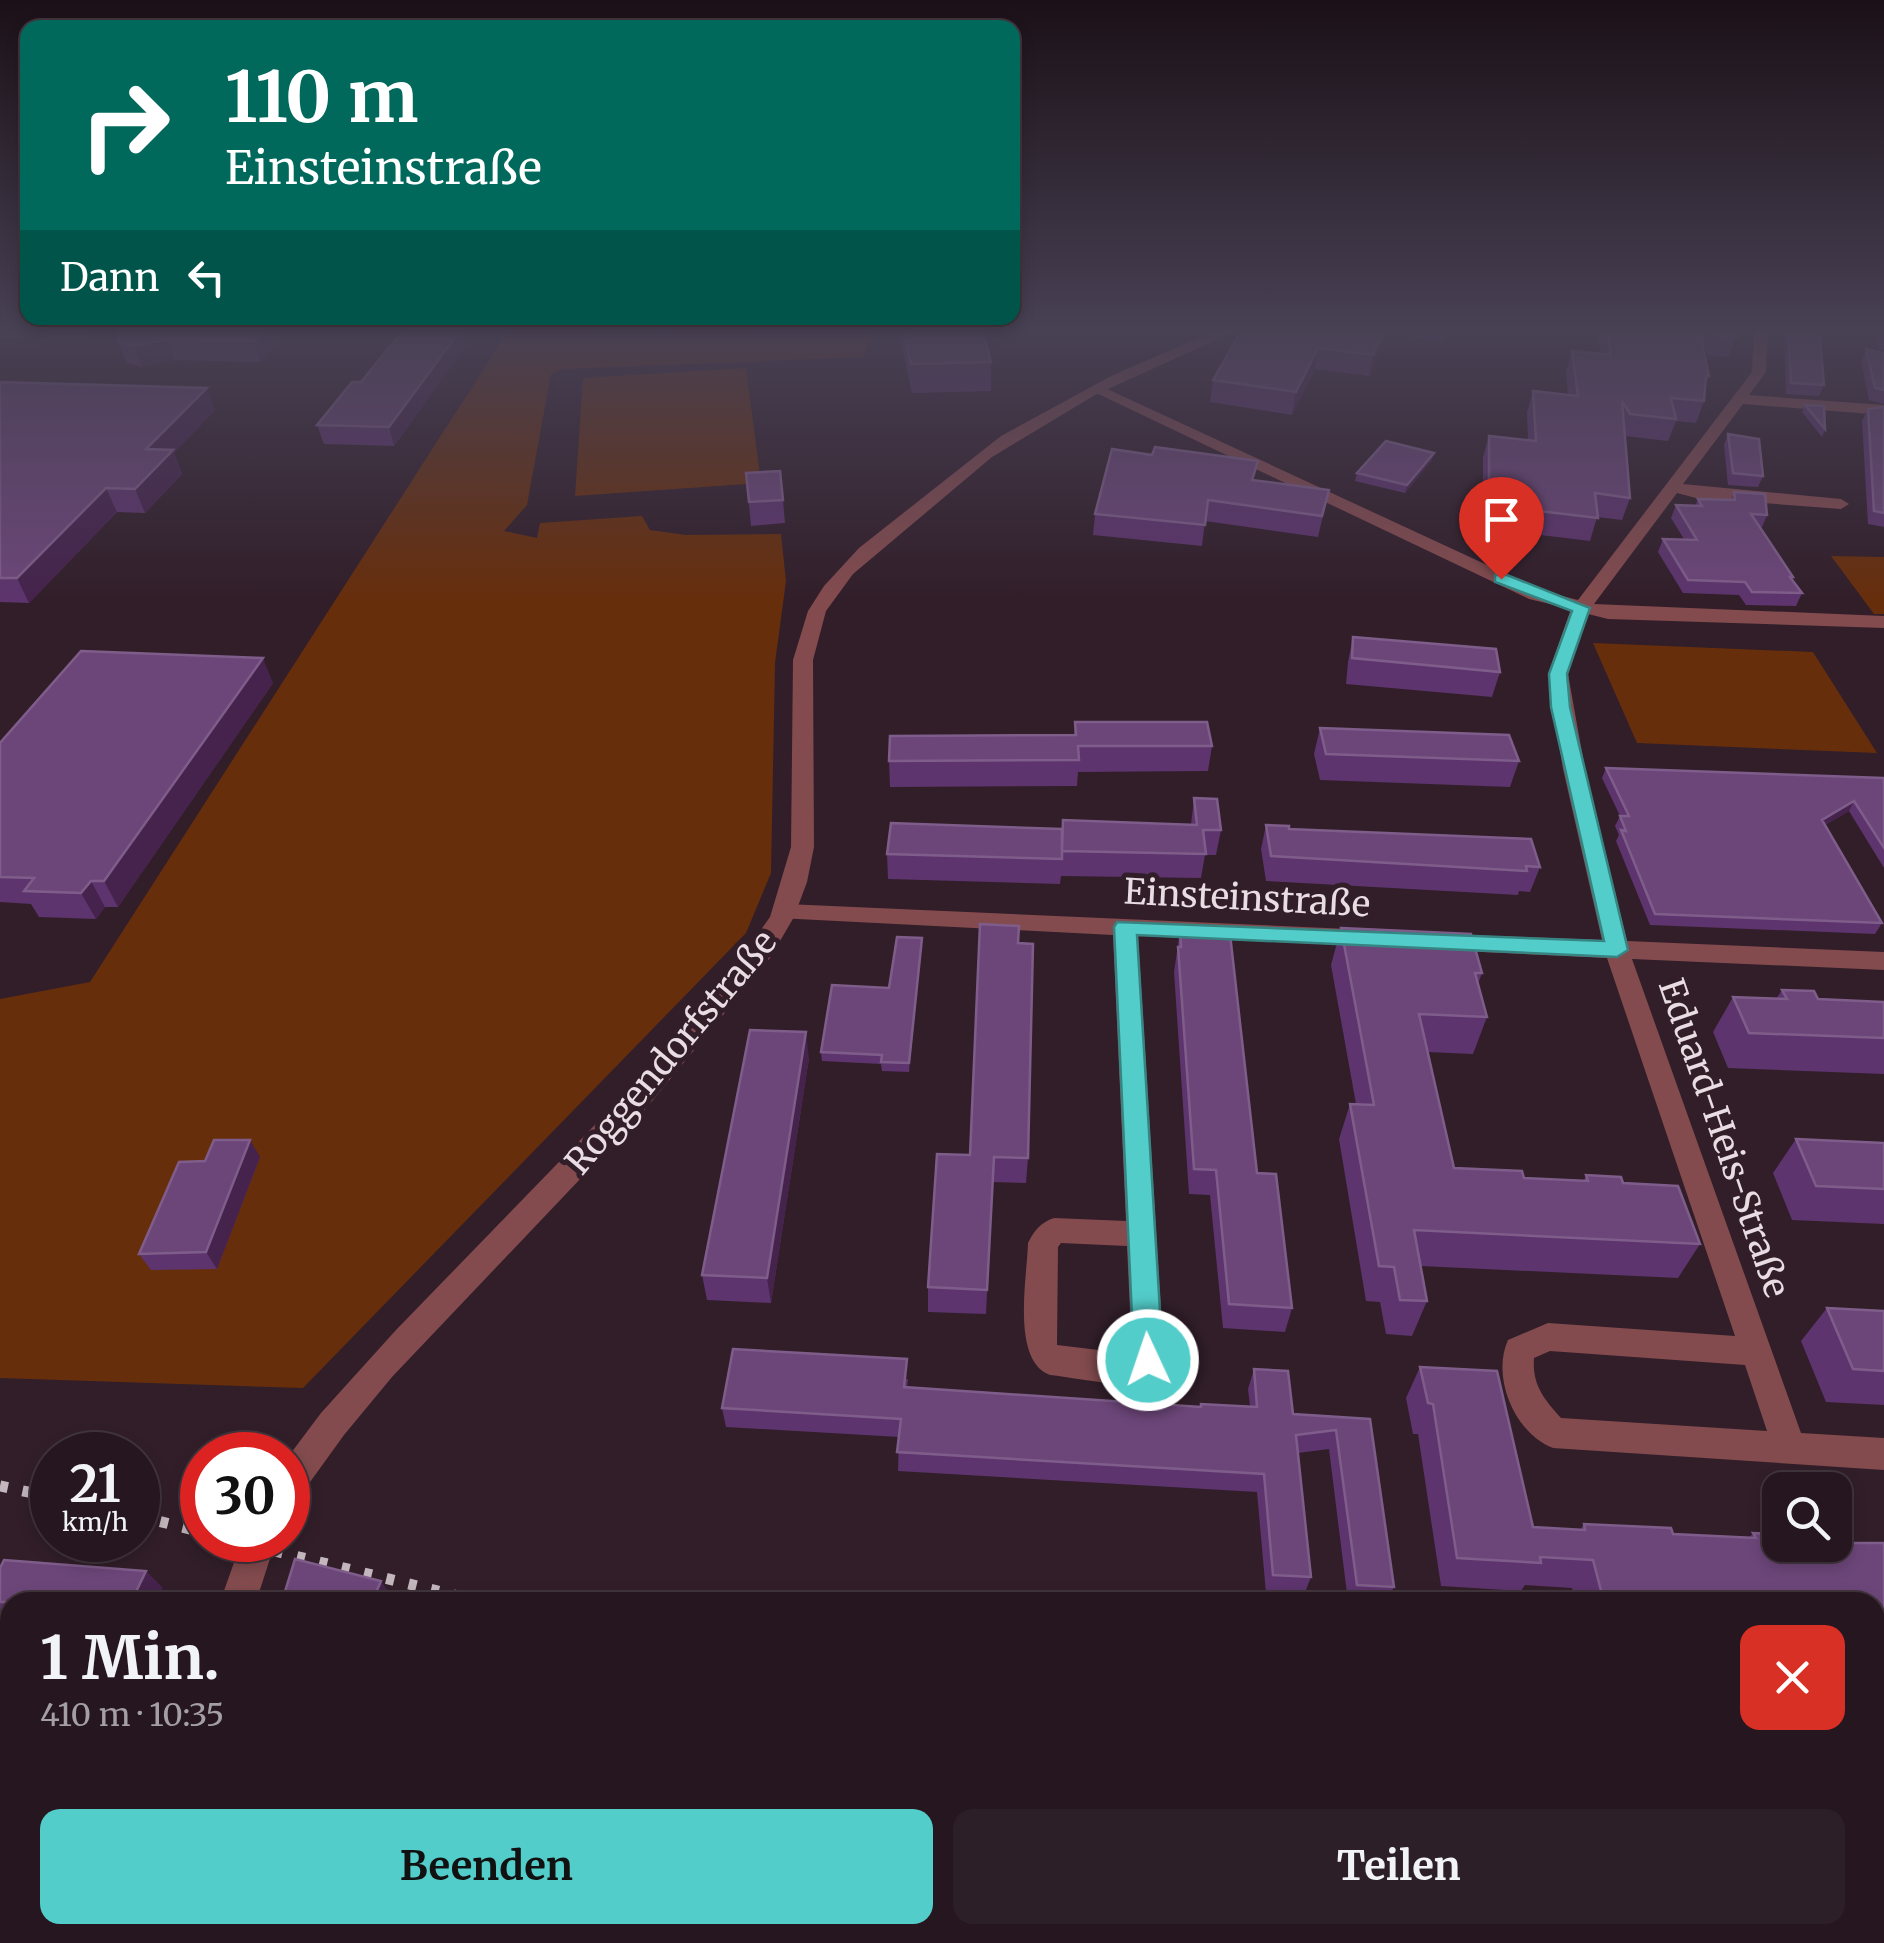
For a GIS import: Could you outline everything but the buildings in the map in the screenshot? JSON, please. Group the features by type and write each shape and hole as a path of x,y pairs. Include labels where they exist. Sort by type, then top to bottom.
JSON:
{"street":[{"name":"Roggendorfstraße","path":"310,1451 364,1383 612,1132 762,950 786,912 804,857 804,659 808,625 818,605 854,564 988,452 1047,419"},
{"path":"1159,419 1536,595 1581,608 1608,613 1884,622"},
{"name":"Eduard-Heis-Straße","path":"1725,419 1581,608 1558,674 1560,707 1617,950 1789,1446"},
{"path":"1675,487 1696,493 1841,504"},
{"name":"Einsteinstraße","path":"786,912 1884,961"},
{"path":"1125,927 1148,1360 1137,1369 1050,1361 1041,1349 1043,1243 1054,1230 1141,1234"},
{"name":"Eduard-Heis-Straße","path":"1756,1352 1548,1337 1518,1350 1514,1374 1522,1397 1553,1433 1884,1454"},
{"path":"241,1592 252,1562"}],"shaded area":[{"path":"452,419 543,419 527,505 504,531 537,538 540,523 642,516 650,530 686,535 781,534 786,581 775,663 771,873 746,933 303,1388 0,1378 0,999 90,982"},
{"path":"580,419 753,419 761,483 575,496"},
{"path":"1831,556 1884,557 1884,614 1874,614"},
{"path":"1593,643 1813,652 1877,753 1637,743"}],"railway":[{"path":"0,1486 30,1492"},
{"path":"160,1522 180,1526"},
{"path":"310,1560 441,1592"}],"route":[{"path":"1148,1360 1125,927 1617,950 1560,707 1558,674 1581,608 1536,595 1501,579"}]}
